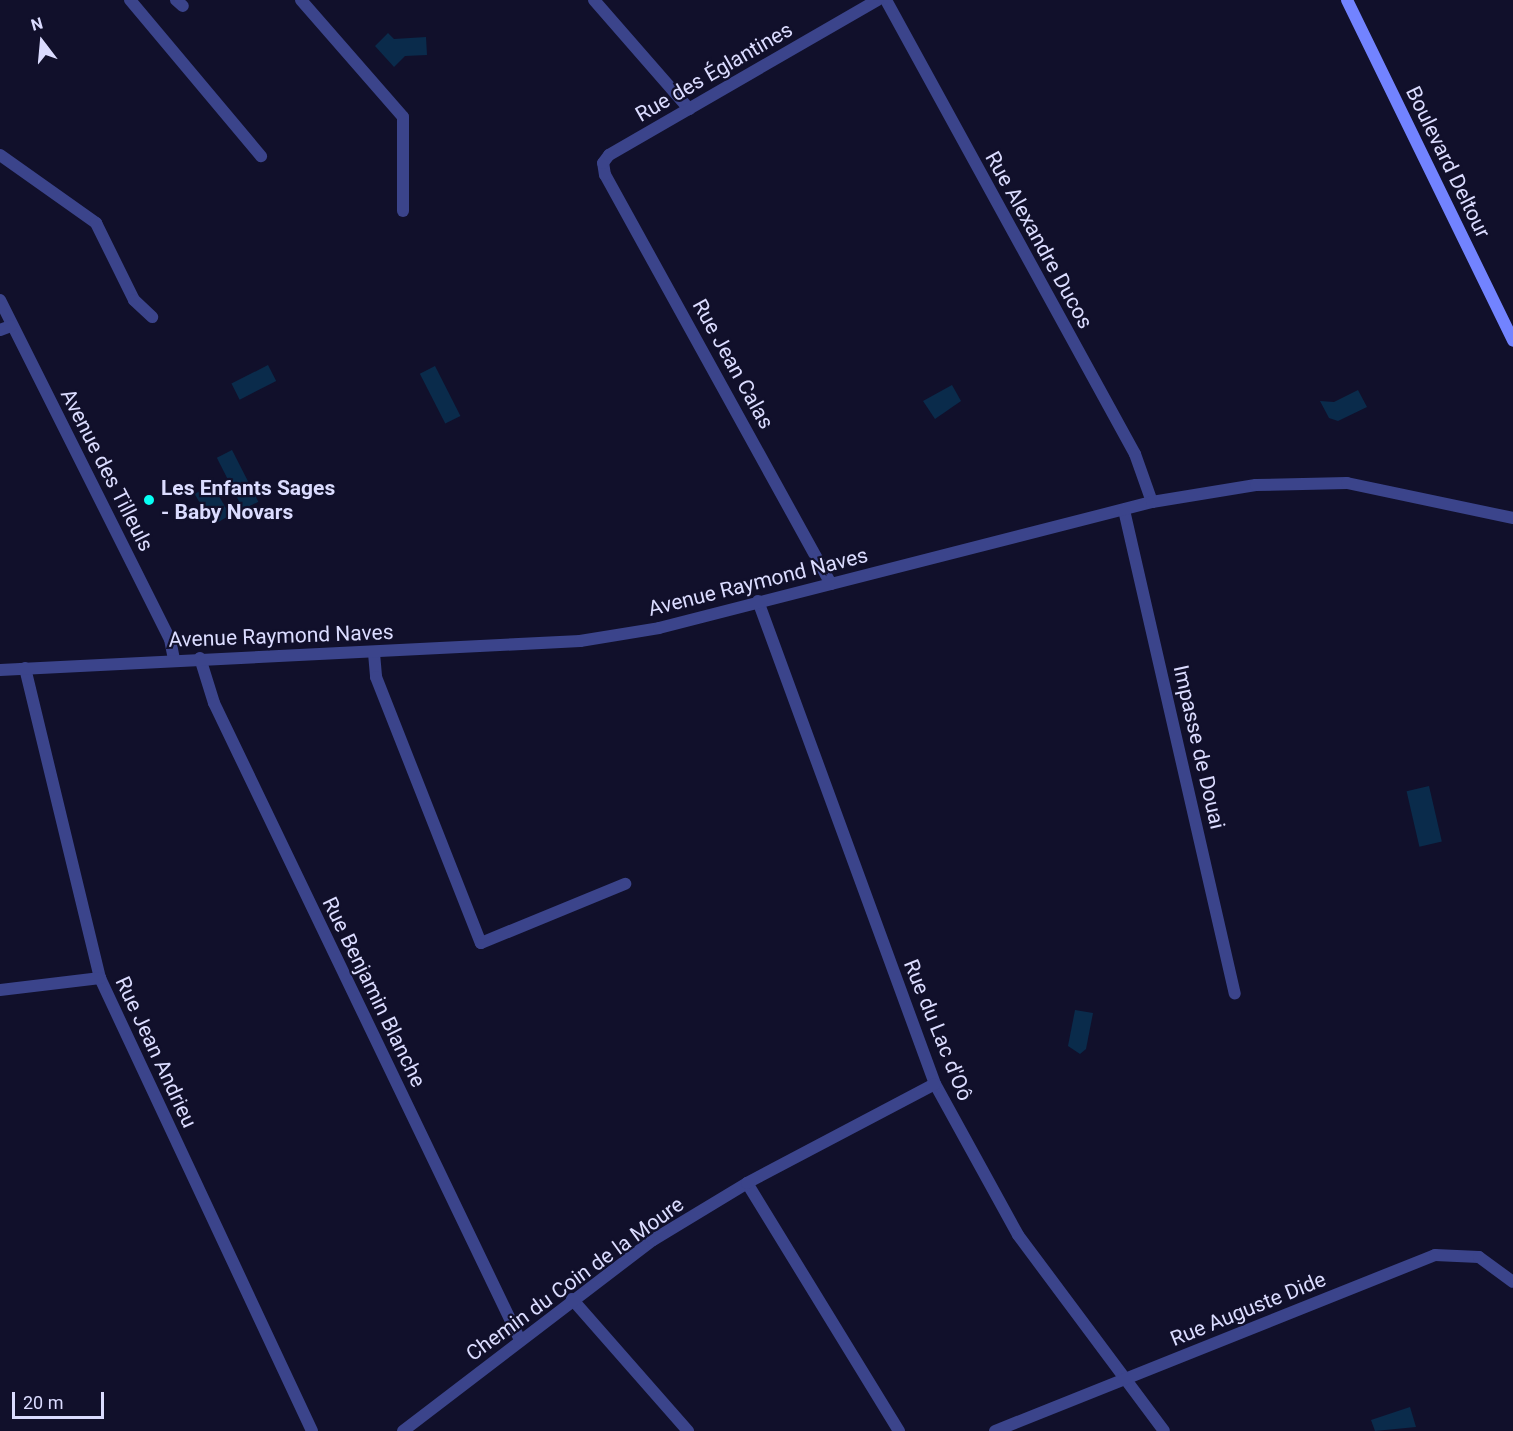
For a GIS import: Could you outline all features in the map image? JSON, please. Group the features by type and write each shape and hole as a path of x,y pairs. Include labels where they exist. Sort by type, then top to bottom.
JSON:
{"street":[{"path":"130,0 261,156"},
{"path":"301,0 403,117 404,211"},
{"path":"594,0 689,109"},
{"name":"Rue des Églantines","path":"603,163 689,109 878,0"},
{"name":"Rue Alexandre Ducos","path":"886,0 1135,454 1152,502"},
{"name":"Boulevard Deltour","path":"1347,0 1513,341"},
{"path":"0,155 96,223 134,300 152,317"},
{"name":"Rue Jean Calas","path":"603,163 605,175 831,584"},
{"name":"Avenue des Tilleuls","path":"0,300 6,328 170,639 174,659"},
{"name":"Avenue Raymond Naves","path":"0,670 174,659 374,653 580,641 659,628 1152,502 1256,485 1347,483 1513,518"},
{"name":"Impasse de Douai","path":"1124,510 1235,993"},
{"name":"Rue du Lac d'Oô","path":"758,601 935,1084 1018,1235 1123,1380 1164,1431"},
{"path":"374,653 376,677 481,943 625,884"},
{"name":"Rue Benjamin Blanche","path":"200,658 214,703 520,1340"},
{"name":"Rue Jean Andrieu","path":"26,668 100,978 312,1431"},
{"path":"0,990 100,978"},
{"name":"Chemin du Coin de la Moure","path":"403,1431 572,1299 653,1240 747,1183 935,1084"},
{"path":"747,1183 899,1431"},
{"name":"Rue Auguste Dide","path":"995,1431 1435,1255 1479,1257 1513,1282"},
{"path":"572,1299 688,1431"}],"water":[{"path":"388,33 394,39 426,37 427,55 405,56 394,67 375,46"},
{"path":"268,365 276,381 240,400 231,384"},
{"path":"435,366 460,416 445,424 420,374"},
{"path":"952,385 961,401 935,419 923,401"},
{"path":"1358,390 1367,407 1338,421 1329,418 1320,401 1334,402"},
{"path":"232,450 258,502 243,509 217,458"},
{"path":"212,484 230,515 213,525 195,494"},
{"path":"1429,786 1442,842 1419,847 1407,791"},
{"path":"1075,1010 1093,1013 1086,1049 1080,1054 1068,1046"},
{"path":"1410,1407 1416,1427 1375,1431 1371,1420"}],"place":[{"name":"Les Enfants Sages - Baby Novars","path":"149,500"}]}
